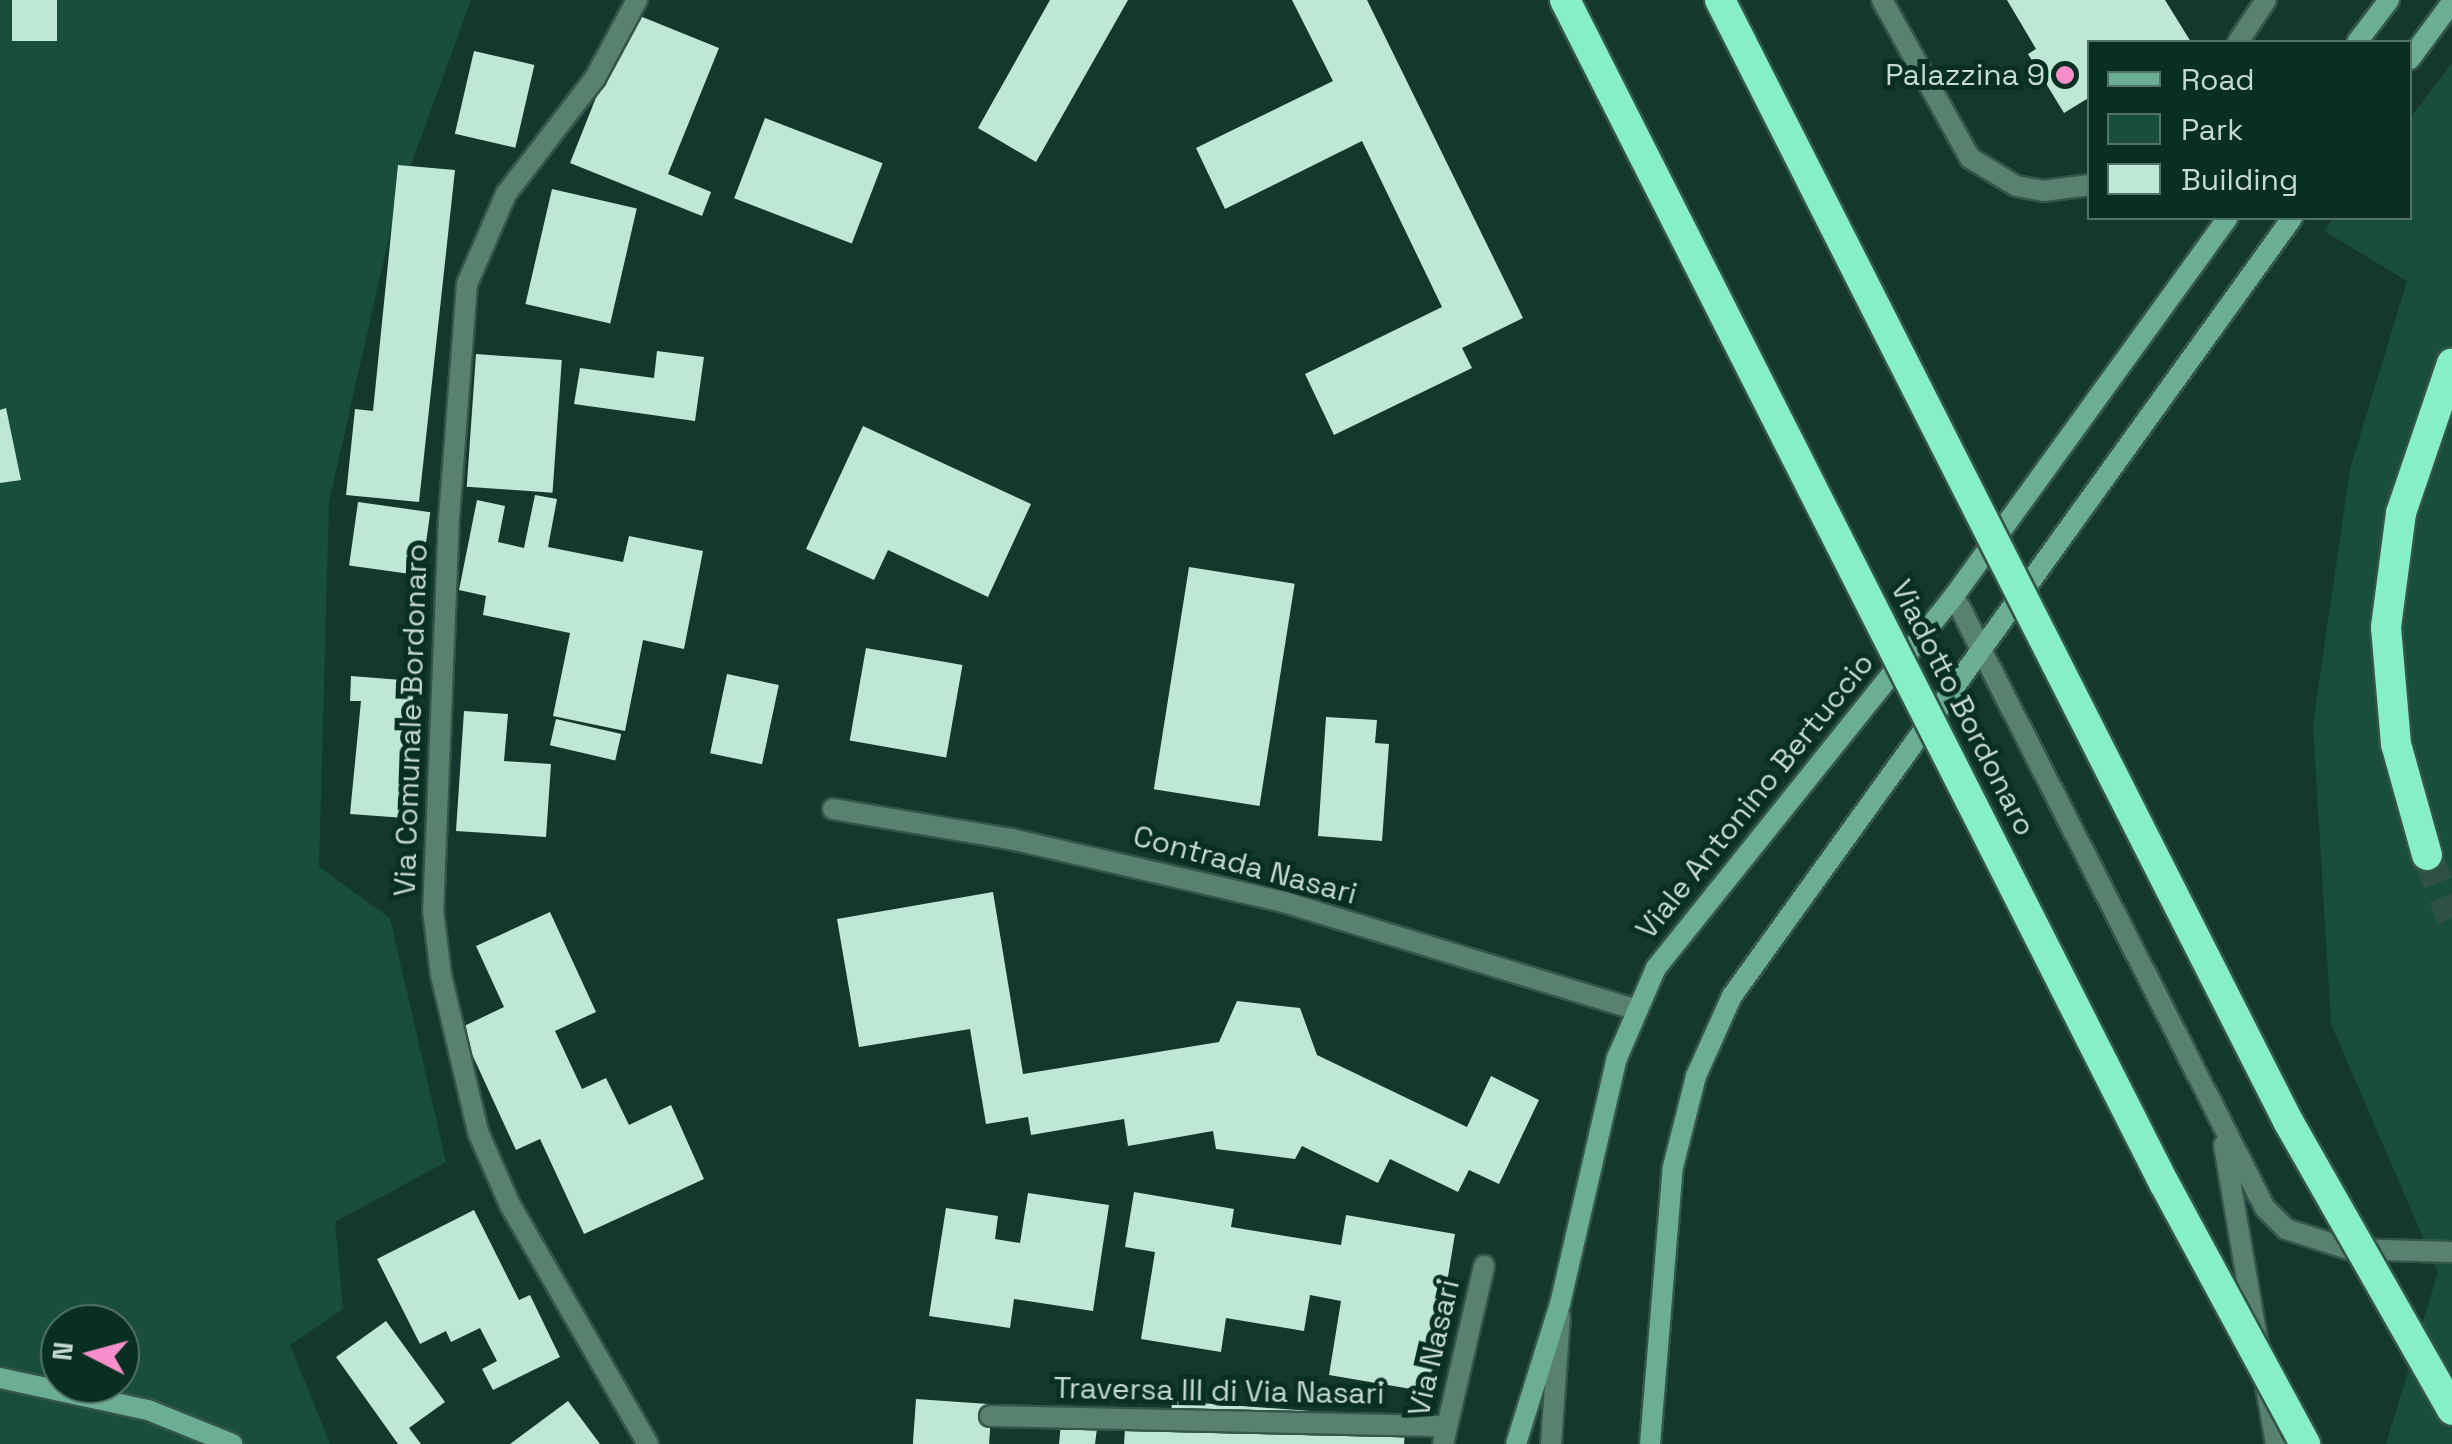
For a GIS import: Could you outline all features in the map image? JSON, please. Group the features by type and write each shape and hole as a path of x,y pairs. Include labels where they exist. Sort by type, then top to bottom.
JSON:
{"highway":[{"name":"Viadotto Bordonaro","path":"1565,0 2155,1165 2305,1444"},
{"path":"1720,0 2288,1121 2452,1410"},
{"path":"2427,855 2396,744 2386,627 2401,513 2452,363"}],"street":[{"name":"Via Comunale Bordonaro","path":"637,0 595,78 506,194 467,284 450,516 433,910 441,975 478,1132 510,1206 648,1444"},
{"path":"1882,0 1970,158 2016,186 2043,191 2087,185"},
{"path":"2239,40 2266,0"},
{"path":"2359,40 2389,0"},
{"path":"2412,56 2452,2"},
{"name":"Viale Antonino Bertuccio","path":"1551,1444 1560,1304 1604,1104 1636,1010 1683,927 1954,596 2227,220"},
{"path":"1650,1444 1666,1218 1696,1076 1732,996 1978,648 2291,220"},
{"path":"1954,596 2264,1208 2286,1229 2364,1252 2452,1252"},
{"name":"Contrada Nasari","path":"833,809 1010,840 1284,902 1636,1010"},
{"path":"2220,1124 2276,1444"},
{"name":"Via Nasari","path":"1445,1435 1484,1266"},
{"path":"1516,1444 1560,1304"},
{"path":"0,1378 148,1410 232,1444"},
{"name":"Traversa III di Via Nasari","path":"990,1416 1445,1435"}],"green space":[{"path":"0,0 471,0 396,206 329,502 319,867 390,918 446,1162 335,1222 343,1309 290,1345 330,1444 0,1444"},
{"path":"2452,63 2452,1444 2386,1444 2438,1272 2331,1024 2313,725 2350,469 2407,281 2324,231 2332,220 2412,220 2412,115"}],"building":[{"path":"12,0 57,0 57,41 12,41"},
{"path":"1050,0 1128,0 1036,162 978,128"},
{"path":"1292,0 1367,0 1523,318 1462,348 1472,368 1334,435 1305,374 1442,307 1362,141 1225,209 1196,148 1333,81"},
{"name":"Palazzina 9","path":"2007,0 2165,0 2190,40 2087,40 2087,99 2064,113 2028,54 2036,49"},
{"path":"630,12 719,48 668,174 711,192 702,216 570,163"},
{"path":"474,51 534,65 515,148 455,134"},
{"path":"765,118 883,163 852,243 734,198"},
{"path":"398,165 455,170 419,502 346,495 355,409 373,411"},
{"path":"552,189 637,209 610,324 525,304"},
{"path":"657,351 704,357 695,421 574,404 580,368 654,378"},
{"path":"476,354 562,360 553,493 467,487"},
{"path":"6,408 21,480 0,483 0,410"},
{"path":"863,426 1031,504 988,597 888,550 874,580 806,549"},
{"path":"535,495 557,499 548,547 623,562 629,536 703,551 684,649 643,640 625,731 553,716 570,633 483,615 486,596 459,590 477,500 505,506 498,542 524,548"},
{"path":"358,502 430,512 421,576 349,565"},
{"path":"1189,567 1295,584 1259,806 1154,789"},
{"path":"866,648 963,665 946,758 850,741"},
{"path":"727,674 779,685 762,764 710,753"},
{"path":"351,676 414,681 405,818 350,814 361,701 350,701"},
{"path":"464,711 508,714 504,761 551,764 546,837 456,831"},
{"path":"1326,717 1377,720 1375,743 1389,744 1382,841 1318,836"},
{"path":"556,719 621,734 615,760 550,745"},
{"path":"993,892 1023,1074 1219,1042 1237,1001 1300,1008 1317,1055 1467,1127 1491,1076 1539,1100 1499,1184 1469,1170 1458,1192 1390,1159 1378,1183 1302,1146 1295,1159 1216,1149 1213,1131 1128,1146 1124,1119 1031,1135 1028,1117 986,1124 970,1029 859,1047 837,919"},
{"path":"550,912 596,1012 555,1031 582,1089 606,1078 629,1125 671,1105 704,1179 584,1234 540,1139 516,1150 460,1028 504,1007 476,946"},
{"path":"1134,1192 1234,1209 1231,1227 1341,1245 1346,1215 1455,1234 1429,1392 1329,1375 1341,1301 1310,1295 1304,1331 1226,1318 1221,1352 1141,1339 1155,1252 1125,1247"},
{"path":"1028,1193 1109,1205 1093,1311 1014,1299 1010,1328 929,1316 946,1208 998,1216 995,1239 1020,1243"},
{"path":"474,1210 519,1300 530,1295 560,1357 493,1390 482,1369 497,1361 480,1328 451,1342 446,1331 420,1344 377,1259"},
{"path":"386,1321 445,1402 409,1428 421,1444 398,1444 336,1357"},
{"path":"916,1399 992,1404 989,1444 913,1444"},
{"path":"568,1401 600,1444 510,1444"},
{"path":"1172,1401 1406,1418 1404,1444 1124,1444 1126,1413 1171,1416"},
{"path":"1061,1423 1097,1428 1095,1444 1059,1444"}],"tunnel":[{"path":"2427,855 2452,918"}],"place":[{"name":"Palazzina 9","path":"2065,75"}]}
